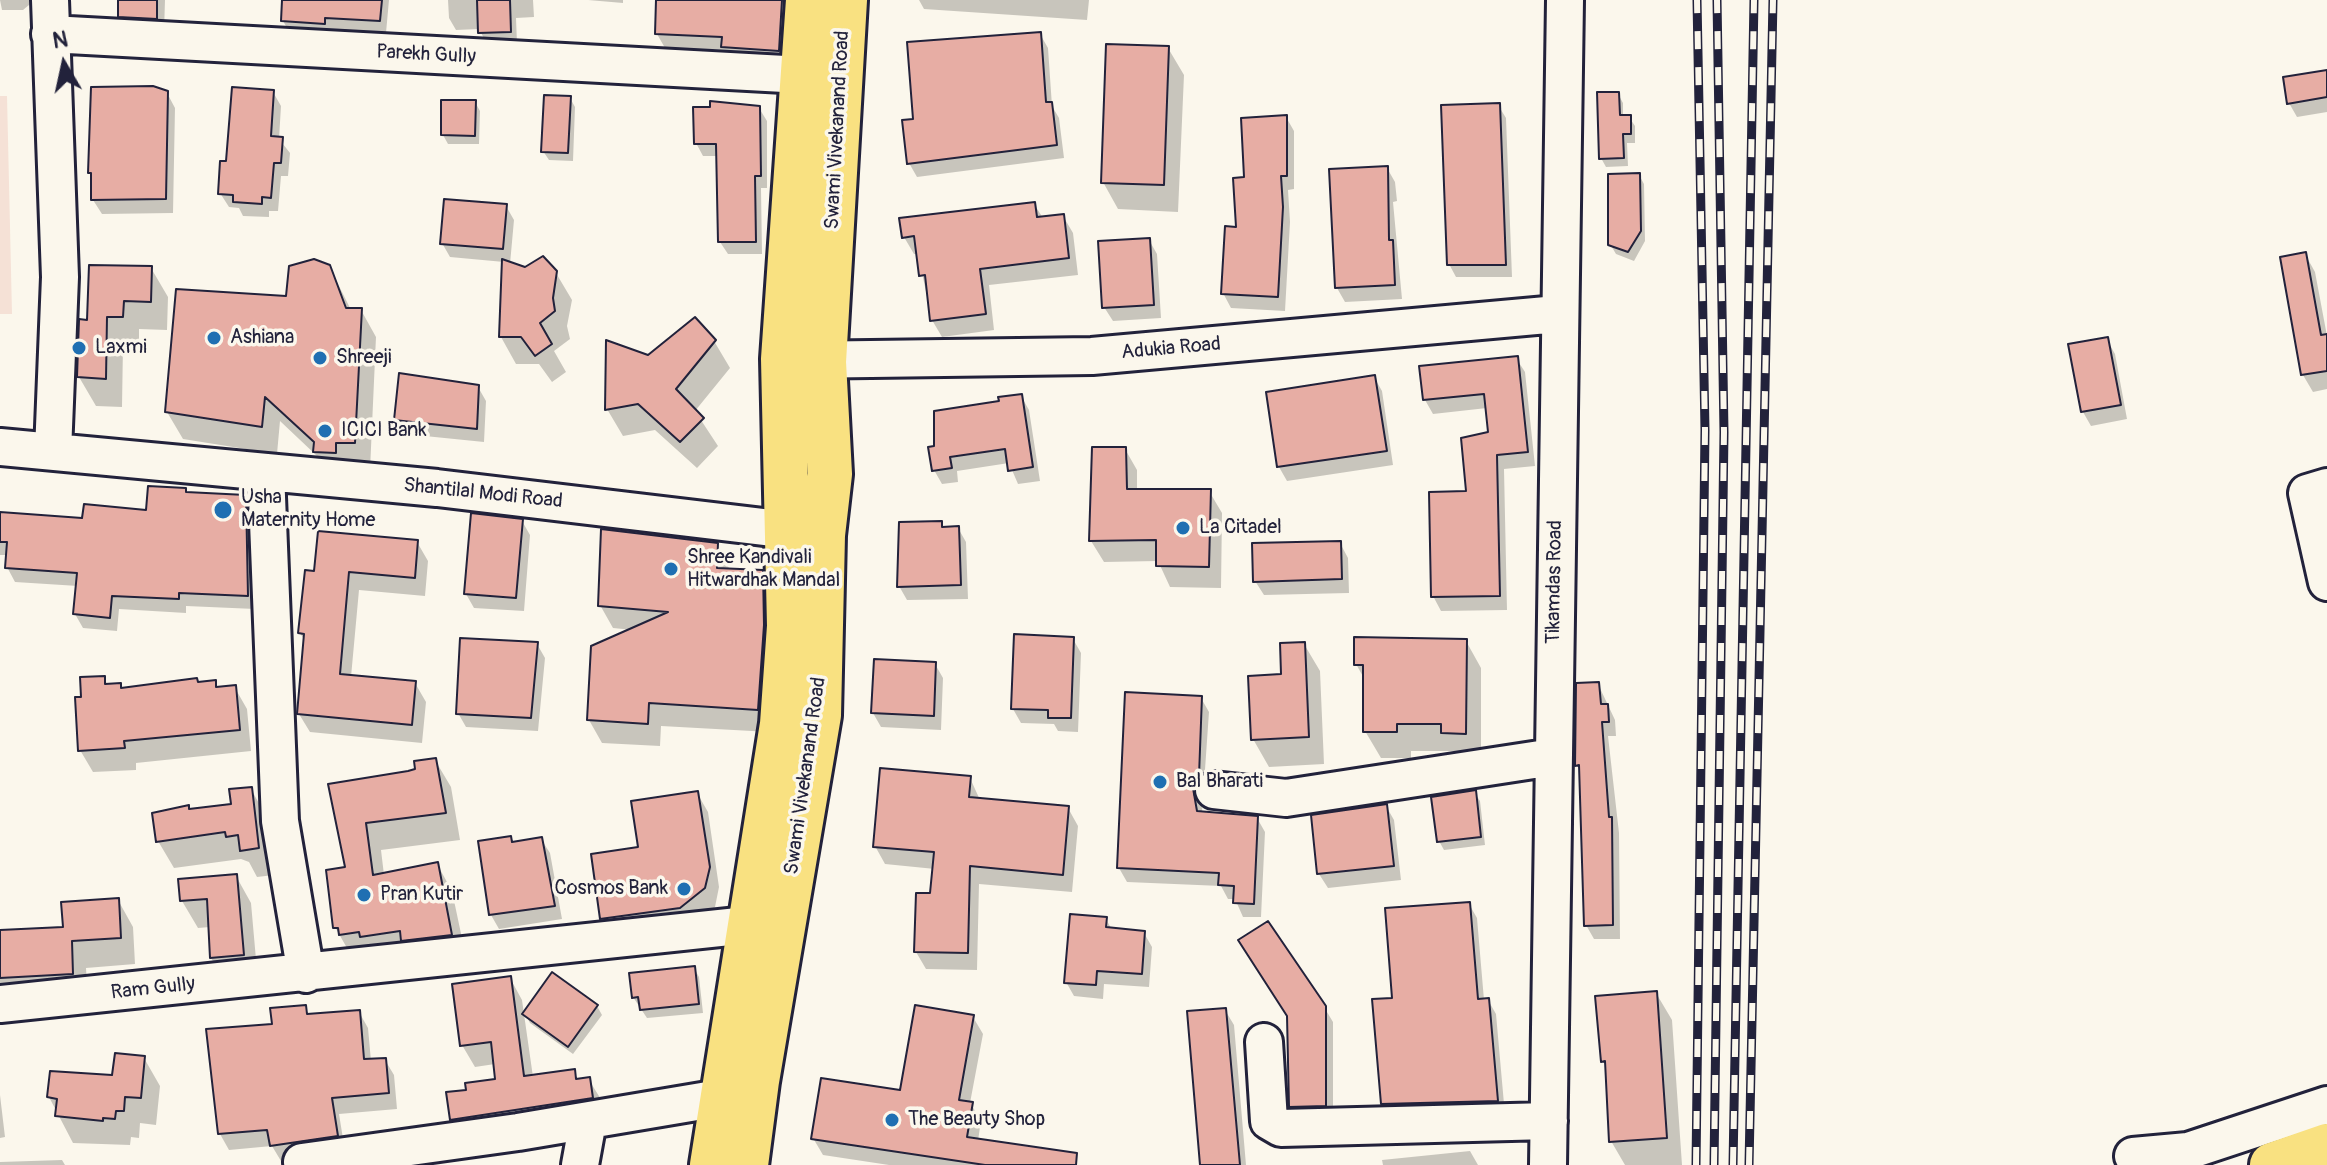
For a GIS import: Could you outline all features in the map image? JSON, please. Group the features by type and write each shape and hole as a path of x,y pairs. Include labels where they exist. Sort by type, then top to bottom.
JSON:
{"main road":[{"name":"Swami Vivekanand Road","path":"746,1165 757,1081 819,715 806,532 803,360 803,75 808,0"},
{"name":"Swami Vivekanand Road","path":"803,360 845,0"},
{"name":"Swami Vivekanand Road","path":"712,1165 720,1098 782,724 789,626 806,532"},
{"path":"2272,1165 2327,1146"}],"street":[{"name":"Tikamdas Road","path":"1548,1165 1558,314 1565,0"},
{"name":"Parekh Gully","path":"50,17 803,75"},
{"path":"50,17 60,277 53,452"},
{"name":"Adukia Road","path":"803,360 1092,356 1558,314"},
{"name":"Shantilal Modi Road","path":"0,447 437,488 806,532"},
{"path":"266,472 280,821 306,974"},
{"path":"2327,487 2307,493 2327,582"},
{"path":"1214,790 1286,798 1553,757"},
{"name":"Ram Gully","path":"0,1004 748,925"},
{"path":"1264,1042 1269,1121 1281,1128 1549,1121"},
{"path":"302,1162 588,1121 720,1098"},
{"path":"2133,1156 2188,1151 2327,1105"},
{"path":"580,1165 588,1121"}],"shaded area":[{"path":"0,96 7,96 12,314 0,314"}],"building":[{"path":"118,0 157,0 157,19 118,17"},
{"path":"282,0 382,0 380,21 325,18 325,24 281,21"},
{"path":"477,0 510,0 511,32 478,33"},
{"path":"656,0 782,0 779,51 721,47 722,37 655,34"},
{"path":"1041,32 1046,102 1052,102 1057,145 907,164 902,120 913,119 907,42"},
{"path":"1106,44 1169,46 1164,185 1101,183"},
{"path":"2327,70 2327,97 2287,104 2283,77"},
{"path":"153,86 168,91 166,199 91,200 91,173 88,173 91,87"},
{"path":"232,87 274,90 271,136 283,137 281,163 274,163 271,198 262,197 262,204 233,202 233,195 218,194 220,161 226,161"},
{"path":"1597,92 1619,92 1620,115 1631,115 1631,134 1623,134 1624,158 1599,159"},
{"path":"544,95 571,96 568,153 541,152"},
{"path":"441,100 476,100 475,136 441,135"},
{"path":"710,101 760,106 761,176 755,176 756,242 718,242 716,144 694,144 693,107 710,107"},
{"path":"1500,103 1506,265 1447,265 1441,105"},
{"path":"1287,115 1287,176 1281,176 1283,207 1278,297 1221,294 1225,226 1236,227 1233,178 1244,177 1241,118"},
{"path":"1388,166 1389,240 1393,240 1395,285 1335,288 1329,169"},
{"path":"1640,173 1641,231 1628,252 1608,245 1608,174"},
{"path":"444,199 507,204 503,249 440,244"},
{"path":"1035,202 1037,217 1064,214 1069,258 980,269 986,314 930,321 925,275 919,276 914,236 902,238 899,218"},
{"path":"1150,238 1154,305 1102,308 1098,241"},
{"path":"2306,252 2321,335 2327,334 2327,371 2301,375 2280,257"},
{"path":"543,256 557,271 553,298 555,311 540,323 552,344 535,356 521,337 499,337 502,259 525,267"},
{"path":"314,259 330,265 346,308 362,308 355,443 336,443 336,453 313,452 314,442 265,397 262,427 165,412 176,289 286,296 289,266"},
{"path":"89,265 152,266 151,302 124,301 123,317 107,317 106,379 77,377 79,319 87,320"},
{"path":"695,317 716,340 676,389 704,418 680,442 638,404 605,410 606,340 648,355"},
{"path":"2108,337 2121,405 2081,412 2068,344"},
{"path":"1518,356 1528,452 1497,455 1500,596 1431,597 1429,492 1466,491 1461,438 1488,432 1484,394 1423,400 1419,366"},
{"path":"399,373 479,385 477,429 394,420"},
{"path":"1375,375 1387,451 1277,467 1266,392"},
{"path":"1022,394 1033,467 1008,471 1005,449 950,457 952,468 932,471 928,447 934,446 934,411 999,401 998,397"},
{"path":"1092,447 1126,447 1127,489 1211,489 1209,567 1156,566 1156,540 1089,541"},
{"path":"148,486 186,488 186,492 246,495 248,596 179,593 179,599 112,596 110,618 73,614 77,573 5,568 7,542 0,542 0,512 82,518 84,504 146,510"},
{"path":"471,513 523,519 516,598 464,594"},
{"path":"942,521 942,527 959,526 961,585 897,587 899,522"},
{"path":"601,529 718,543 717,568 763,570 764,625 758,710 649,703 648,724 587,720 591,646 668,612 598,606"},
{"path":"318,531 418,540 415,578 349,572 340,674 416,681 412,725 297,714 304,634 298,633 305,570 314,571"},
{"path":"1341,541 1342,579 1253,582 1252,543"},
{"path":"1014,634 1074,637 1071,718 1048,718 1048,710 1011,709"},
{"path":"1354,637 1467,639 1466,734 1441,733 1441,724 1397,724 1397,732 1363,732 1363,665 1354,665"},
{"path":"460,638 538,642 531,718 456,714"},
{"path":"1305,642 1309,737 1251,740 1248,676 1281,674 1280,643"},
{"path":"874,659 936,662 934,716 871,713"},
{"path":"105,676 105,684 121,683 121,688 197,678 198,682 216,680 216,687 236,685 240,730 124,741 125,748 78,751 75,697 81,697 80,677"},
{"path":"1599,682 1601,704 1608,704 1609,722 1602,722 1609,817 1612,817 1613,925 1584,926 1579,765 1575,766 1576,683"},
{"name":"Bal Bharati","path":"1125,692 1202,696 1199,776 1193,788 1197,811 1258,816 1254,904 1233,903 1234,886 1218,885 1219,873 1117,868"},
{"path":"436,758 446,813 366,823 373,875 438,862 452,935 401,941 400,931 360,937 359,932 339,935 338,928 333,928 326,870 345,867 328,784 408,771 415,769 414,761"},
{"path":"880,768 971,776 969,797 1069,806 1063,875 970,866 968,953 914,952 916,893 930,893 934,852 873,847"},
{"path":"252,787 259,848 240,851 238,835 226,837 225,832 156,842 152,813 189,805 189,809 231,804 229,789"},
{"path":"1476,790 1481,837 1437,842 1431,797"},
{"path":"698,791 710,867 705,888 680,908 600,919 591,854 638,847 631,801"},
{"path":"1387,804 1394,866 1317,874 1311,815"},
{"path":"511,836 512,842 542,837 555,906 489,915 478,841"},
{"path":"237,874 244,955 210,958 207,899 180,901 178,879"},
{"path":"119,898 121,938 72,941 73,974 0,978 0,930 63,927 61,902"},
{"path":"1470,902 1478,999 1489,998 1498,1101 1381,1104 1372,999 1392,998 1385,908"},
{"path":"1070,914 1107,917 1106,927 1145,931 1142,974 1097,971 1096,985 1064,983"},
{"path":"1268,921 1326,1006 1326,1106 1289,1107 1287,1016 1238,940"},
{"path":"695,966 699,1004 640,1010 638,997 632,998 629,973"},
{"path":"552,972 598,1005 568,1047 522,1014"},
{"path":"511,976 524,1076 575,1069 576,1079 590,1077 593,1098 450,1120 446,1092 466,1090 465,1083 495,1079 491,1042 460,1046 452,984"},
{"path":"1657,991 1667,1138 1609,1142 1605,1061 1601,1062 1595,996"},
{"path":"306,1005 307,1014 360,1010 364,1059 386,1058 389,1093 332,1098 338,1136 270,1146 267,1130 218,1134 206,1029 272,1024 270,1008"},
{"path":"915,1005 974,1015 959,1100 973,1102 967,1137 1077,1153 1076,1165 985,1165 811,1139 821,1078 900,1090"},
{"path":"1226,1008 1240,1165 1200,1165 1187,1011"},
{"path":"115,1053 145,1056 141,1098 125,1097 124,1111 116,1111 115,1119 103,1118 103,1121 55,1116 57,1099 47,1097 50,1071 112,1075"}],"railway":[{"path":"1696,1165 1705,430 1697,0"},
{"path":"1714,1165 1724,432 1717,0"},
{"path":"1733,1165 1754,0"},
{"path":"1749,1165 1773,0"}],"place":[{"name":"Ashiana","path":"214,338"},
{"name":"Laxmi","path":"79,348"},
{"name":"Shreeji","path":"320,358"},
{"name":"ICICI Bank","path":"325,431"},
{"name":"Usha Maternity Home","path":"223,510"},
{"name":"La Citadel","path":"1183,528"},
{"name":"Shree Kandivali Hitwardhak Mandal","path":"671,569"},
{"name":"Bal Bharati","path":"1160,782"},
{"name":"Cosmos Bank","path":"684,889"},
{"name":"Pran Kutir","path":"364,895"},
{"name":"The Beauty Shop","path":"892,1120"}]}
